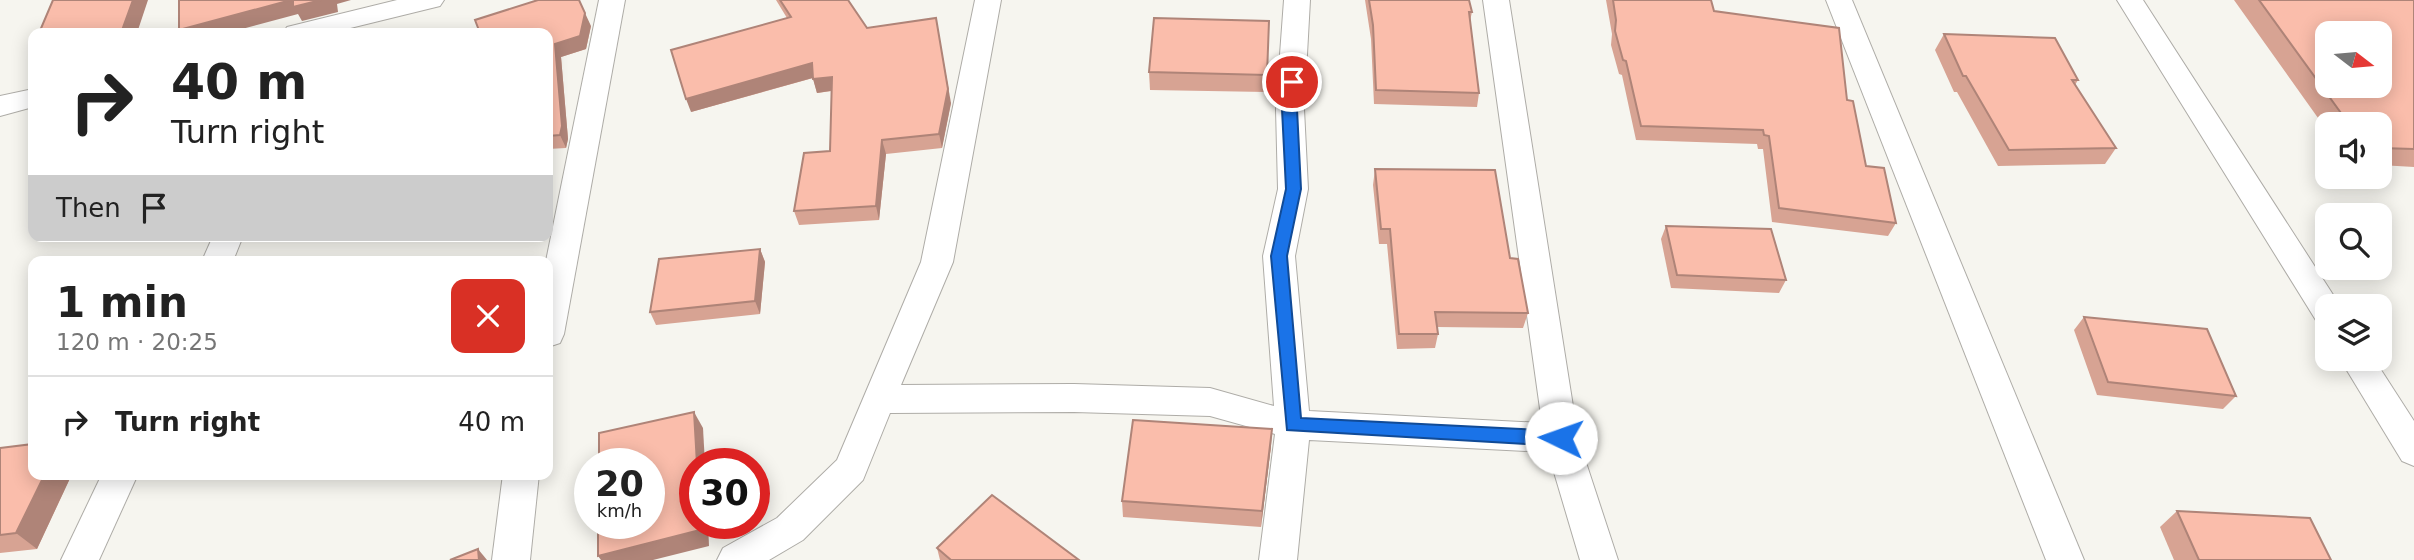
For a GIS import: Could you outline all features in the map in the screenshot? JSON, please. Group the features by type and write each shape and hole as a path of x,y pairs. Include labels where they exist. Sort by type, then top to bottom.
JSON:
{"street":[{"path":"329,28 431,0"},
{"path":"553,308 612,0"},
{"path":"736,560 790,529 851,469 937,262 988,0"},
{"path":"1278,560 1293,425 1279,256 1293,189 1290,109 1297,0"},
{"path":"1496,0 1561,438 1599,560"},
{"path":"1839,0 2065,560"},
{"path":"2130,0 2316,294"},
{"path":"0,106 28,99"},
{"path":"2364,371 2414,451"},
{"path":"878,399 1074,398 1210,402 1293,425 1561,438"},
{"path":"80,560 117,480"},
{"path":"511,560 520,480"}],"building":[{"path":"53,0 133,0 123,28 41,28"},
{"path":"179,0 291,0 186,28 179,28"},
{"path":"293,0 321,0 293,7"},
{"path":"538,0 579,0 585,13 580,36 555,44 562,126 560,135 553,136 553,28 478,28 475,20"},
{"path":"780,0 848,0 867,28 936,18 948,89 939,134 882,140 876,206 794,211 804,153 830,151 832,77 813,79 812,63 686,99 671,50 791,17"},
{"path":"1369,0 1469,0 1479,93 1376,90"},
{"path":"1613,0 1711,0 1714,11 1839,28 1847,100 1853,101 1866,166 1884,168 1896,223 1779,208 1769,136 1764,135 1763,130 1641,126 1626,61 1623,60 1615,31"},
{"path":"2259,0 2414,0 2414,149 2392,148 2392,112 2340,112 2330,98 2392,98 2392,21 2315,21 2315,77"},
{"path":"1154,18 1269,21 1267,75 1149,72"},
{"path":"1944,34 2055,38 2078,80 2072,80 2116,148 2009,150 1966,76 1963,76"},
{"path":"1375,169 1495,170 1510,258 1518,259 1528,313 1435,312 1438,334 1399,334 1390,229 1381,229"},
{"path":"1666,226 1771,229 1786,280 1677,275"},
{"path":"760,249 755,301 650,312 659,259"},
{"path":"2084,317 2207,329 2236,396 2108,382"},
{"path":"694,412 696,448 679,448 679,535 665,539 665,448 599,448 599,433"},
{"path":"1133,420 1272,429 1262,511 1122,501"},
{"path":"28,445 28,480 42,480 16,533 0,535 0,448"},
{"path":"992,495 1079,560 951,560 937,548"},
{"path":"2177,511 2310,518 2331,560 2199,560"},
{"path":"598,539 665,539 598,556"},
{"path":"478,549 479,560 450,560"}],"route":[{"path":"1292,82 1290,109 1293,189 1279,256 1293,425 1561,438"}]}
